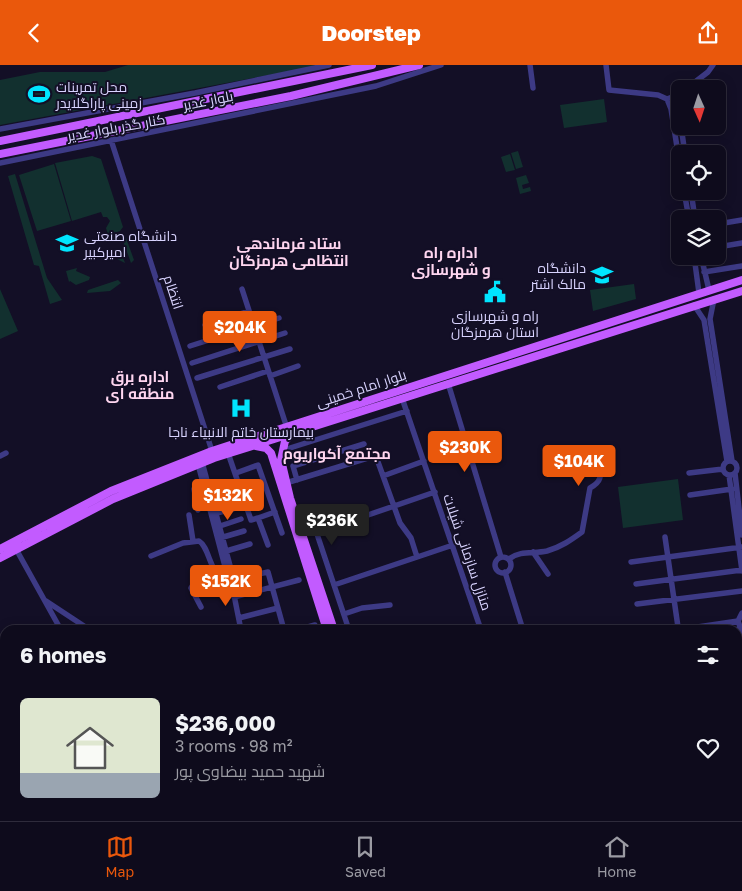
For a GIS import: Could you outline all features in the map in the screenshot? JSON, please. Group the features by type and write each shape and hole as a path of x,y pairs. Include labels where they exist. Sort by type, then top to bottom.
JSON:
{"main road":[{"name":"بلوار غدیر","path":"0,141 372,65"},
{"name":"بلوار غدیر","path":"0,154 291,96 419,65"},
{"path":"141,134 148,127 156,123"},
{"name":"بلوار امام خمینی","path":"0,549 111,491 212,451 286,425 742,281"},
{"name":"بلوار امام خمینی","path":"0,558 113,499 200,463 742,291"},
{"path":"552,340 555,349"},
{"path":"294,432 285,441 282,450 283,484 325,625"},
{"path":"254,445 266,448 271,453 332,625"}],"street":[{"name":"کنار گذر بلوار غدیر","path":"0,129 195,93 329,65"},
{"name":"کنار گذر بلوار غدیر","path":"0,163 376,86 441,65"},
{"path":"530,65 533,88"},
{"path":"606,65 610,90 658,95 667,99 671,98"},
{"path":"698,80 708,72 713,65"},
{"path":"667,99 671,109"},
{"name":"انتظام","path":"111,140 212,451"},
{"path":"687,200 690,208"},
{"path":"690,200 690,208"},
{"path":"726,223 742,221"},
{"path":"726,246 742,243"},
{"path":"699,265 709,290"},
{"path":"701,268 742,266"},
{"path":"700,293 701,268"},
{"path":"242,289 286,425"},
{"path":"710,341 710,319 714,299"},
{"path":"694,305 704,320 710,341 729,461 736,471 740,497 742,535"},
{"path":"205,325 249,311"},
{"path":"190,347 278,318"},
{"path":"192,363 285,333"},
{"path":"196,378 290,349"},
{"path":"220,387 298,366"},
{"path":"448,383 501,557"},
{"name":"منازل سازمانی شیلات","path":"402,398 479,625"},
{"path":"290,448 407,411"},
{"path":"297,480 293,466 364,445"},
{"path":"501,557 509,559 522,552 559,547 582,531 590,488 597,484 601,476 598,459 600,452"},
{"path":"0,456 6,453"},
{"path":"228,453 251,519 275,512"},
{"path":"283,484 371,457"},
{"path":"383,476 424,461"},
{"path":"723,469 729,461"},
{"path":"378,462 401,527 412,540 417,557"},
{"path":"200,463 231,580 240,625"},
{"path":"236,473 258,465 282,533"},
{"path":"689,473 723,469 736,471"},
{"path":"636,584 742,571 741,547 732,489 736,471"},
{"path":"206,486 212,501 213,514"},
{"path":"198,510 194,489 206,486"},
{"path":"690,495 732,489"},
{"path":"333,527 435,492"},
{"path":"212,501 231,495"},
{"path":"213,514 236,508"},
{"path":"310,513 347,625"},
{"path":"189,515 193,541"},
{"path":"258,518 268,545"},
{"path":"217,527 241,519"},
{"path":"220,538 244,531"},
{"path":"665,537 679,625"},
{"path":"151,556 173,546 193,541 203,543 213,571 222,580"},
{"path":"224,552 250,544"},
{"path":"334,585 453,545"},
{"path":"631,562 741,547"},
{"path":"16,549 58,625"},
{"path":"533,552 548,574"},
{"path":"501,557 497,560 496,567 500,572 506,572 511,567 509,559"},
{"path":"202,607 191,588 194,582 203,579 231,580 268,572 283,625"},
{"path":"506,572 522,625"},
{"path":"234,597 299,580"},
{"path":"637,605 742,591"},
{"path":"44,600 82,625"},
{"path":"344,614 362,608 390,605"},
{"path":"239,617 278,608"},
{"path":"739,625 738,621 742,613"},
{"path":"723,625 738,621"}],"green space":[{"path":"128,65 323,65 0,125 0,80 40,72 105,72"},
{"path":"604,99 607,122 564,128 560,105"},
{"path":"518,151 523,167 516,169 511,153"},
{"path":"510,154 515,170 506,172 501,157"},
{"path":"92,156 101,159 123,227 120,231 108,235 106,228 110,221 107,217 103,217 101,212 72,221 55,163"},
{"path":"54,164 71,221 37,231 19,175"},
{"path":"15,174 47,278 62,300 50,304 39,266 34,265 8,176"},
{"path":"526,175 529,183 522,185 523,189 530,187 531,191 520,194 516,178"},
{"path":"125,235 134,260 131,263 122,238"},
{"path":"120,249 125,263 111,256 113,251"},
{"path":"77,268 76,271 90,277 89,280 76,285 69,282 66,271"},
{"path":"118,280 121,283 110,291 87,293 88,290"},
{"path":"634,284 636,299 593,311 590,290"},
{"path":"0,289 18,331 0,339"},
{"path":"678,479 683,520 623,528 618,487"}],"place":[{"name":"محل تمرینات زمینی پاراگلایدر","path":"39,94"},
{"name":"دانشگاه صنعتی امیرکبیر","path":"67,243"},
{"name":"دانشگاه مالک اشتر","path":"602,275"},
{"name":"راه و شهرسازی استان هرمزگان","path":"495,292"},
{"name":"بیمارستان خاتم الانبیاء ناجا","path":"241,408"}],"district":[{"name":"ستاد فرماندهی انتظامی هرمزگان","path":"289,252"},
{"name":"اداره راه و شهرسازی","path":"451,260"},
{"name":"اداره برق منطقه ای","path":"140,384"},
{"name":"مجتمع آکواریوم","path":"337,453"}]}
